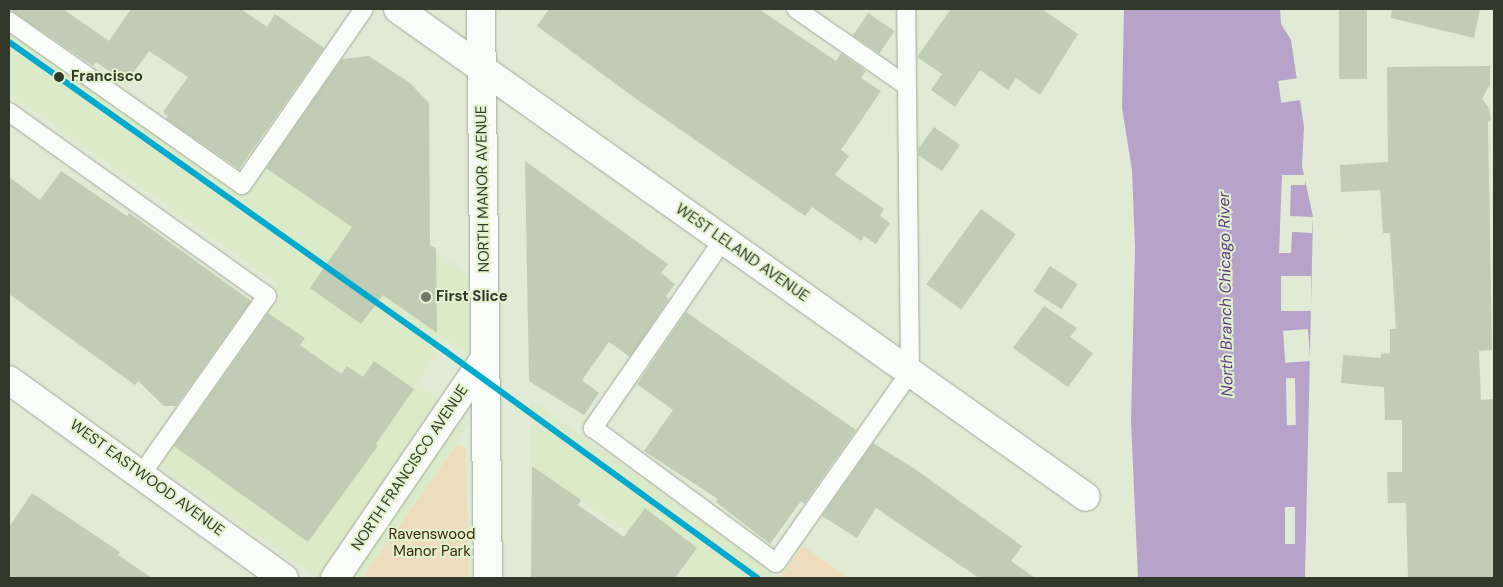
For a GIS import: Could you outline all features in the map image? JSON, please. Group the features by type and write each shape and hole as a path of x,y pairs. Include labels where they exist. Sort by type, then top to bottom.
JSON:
{"street":[{"name":"WEST LELAND AVENUE","path":"398,9 1086,497"},
{"name":"NORTH MANOR AVENUE","path":"481,9 488,578"},
{"name":"NORTH FRANCISCO AVENUE","path":"335,578 486,358"},
{"name":"WEST EASTWOOD AVENUE","path":"9,380 142,473 284,578"}],"lane":[{"path":"9,20 242,185 364,9"},
{"path":"796,9 907,86"},
{"path":"723,240 593,428 776,563 910,372 906,9"},
{"path":"9,112 267,296 142,473"}],"shaded area":[{"path":"9,30 237,192 276,136 476,280 483,364 437,333 438,352 417,383 471,422 363,578 317,578 152,460 276,283 9,94"},
{"path":"530,399 780,578 691,578 530,464"}],"green space":[{"name":"Ravenswood Manor Park","path":"456,445 462,445 466,451 469,578 363,578"},
{"path":"803,546 849,578 780,578"}],"water":[{"name":"North Branch Chicago River","path":"1124,9 1280,9 1281,24 1291,40 1304,127 1302,166 1313,217 1305,578 1138,578 1131,421 1135,247 1132,170 1122,108"}],"pier":[{"path":"1299,78 1302,100 1281,103 1278,81"},
{"path":"1282,175 1305,175 1305,185 1291,185 1290,216 1313,217 1312,233 1292,232 1291,253 1279,253"},
{"path":"1281,276 1311,276 1311,311 1281,311"},
{"path":"1308,329 1310,361 1285,363 1283,331"},
{"path":"1286,378 1295,378 1296,425 1287,425"},
{"path":"1285,507 1295,507 1295,544 1285,544"}],"building":[{"path":"9,9 63,9 109,41 131,9 241,9 267,27 275,14 324,48 239,169 166,119 168,116 163,112 188,77 149,51 126,83 96,62 93,66"},
{"path":"549,9 759,9 836,61 841,53 866,71 861,78 881,91 841,150 849,156 835,175 884,209 880,216 890,223 876,244 864,236 861,241 812,207 805,216 639,101 537,26"},
{"path":"951,9 1042,9 1078,34 1040,95 1016,78 1008,90 980,70 955,107 931,90 942,74 917,57"},
{"path":"1339,9 1367,9 1367,79 1339,79"},
{"path":"1392,9 1480,9 1474,38 1391,18"},
{"path":"868,13 895,31 879,53 853,35"},
{"path":"369,56 410,83 429,103 430,245 436,248 437,333 383,295 361,324 310,288 352,227 266,168 342,59"},
{"path":"1490,66 1490,84 1482,99 1489,108 1491,119 1488,122 1492,350 1479,351 1481,400 1493,399 1494,578 1408,578 1406,503 1388,503 1387,472 1402,472 1402,420 1385,420 1384,387 1341,383 1343,355 1381,358 1381,354 1390,353 1390,329 1396,329 1390,233 1383,233 1380,190 1341,192 1340,165 1388,162 1387,67"},
{"path":"934,127 960,145 942,171 918,155 918,149"},
{"path":"525,161 668,264 661,273 675,284 666,296 669,299 630,357 609,342 582,380 599,393 584,415 529,381"},
{"path":"61,171 127,216 129,213 251,301 176,406 164,406 138,381 135,385 9,294 9,177 40,200"},
{"path":"981,209 1016,234 961,310 926,284"},
{"path":"1050,266 1078,284 1061,309 1034,291"},
{"path":"1044,306 1077,328 1070,337 1093,353 1068,387 1013,348"},
{"path":"686,312 856,430 804,504 801,501 770,544 716,502 718,499 644,451 673,410 637,384"},
{"path":"268,313 305,338 300,345 341,374 347,366 363,377 374,361 414,389 376,444 378,446 308,542 174,446"},
{"path":"873,443 915,469 1022,546 1011,561 1035,578 979,578 876,508 857,538 822,516"},
{"path":"532,466 581,500 578,505 624,537 645,508 697,548 675,578 531,578"},
{"path":"32,493 120,552 118,555 152,578 9,578 9,527"}],"transit line":[{"path":"9,42 445,351 757,578"}],"place":[{"name":"Francisco","path":"59,77"},
{"name":"First Slice","path":"426,297"}]}
